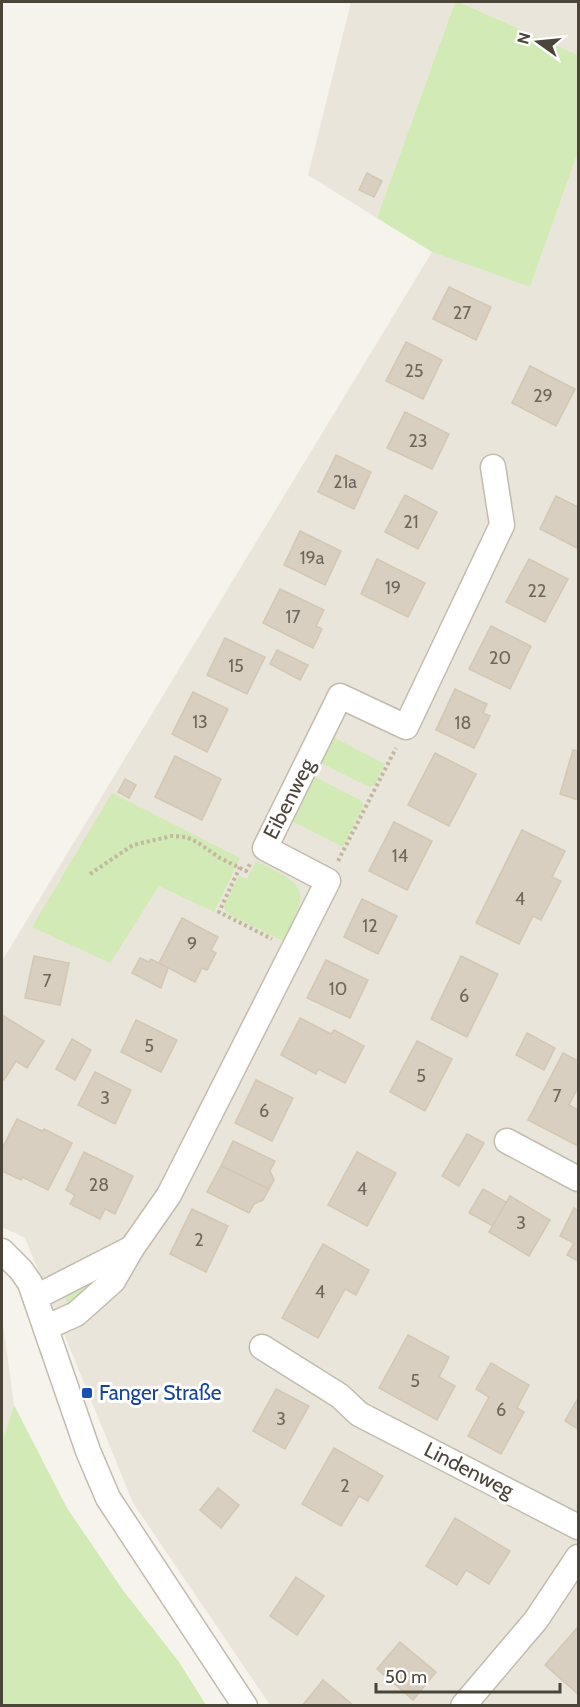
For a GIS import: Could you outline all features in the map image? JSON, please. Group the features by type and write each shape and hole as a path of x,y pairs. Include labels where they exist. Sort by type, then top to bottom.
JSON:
{"street":[{"path":"406,727 502,525 493,467"},
{"name":"Eibenweg","path":"328,880 265,848 340,696 406,727"},
{"path":"47,1327 76,1314 113,1281 132,1248 169,1195 328,880"},
{"path":"507,1140 579,1179"},
{"path":"36,1297 132,1248"},
{"path":"2,1251 30,1283 88,1451 108,1498 245,1706"},
{"name":"Lindenweg","path":"262,1347 340,1396 359,1414 579,1527"},
{"path":"463,1706 536,1620 579,1557"}],"path":[{"path":"328,880 406,727"},
{"path":"90,874 133,845 172,836 186,837 197,842 220,858 246,871 252,859 265,848"},
{"path":"240,867 219,912 293,950"}],"shaded area":[{"path":"351,2 455,2 377,218 308,175"},
{"path":"459,2 578,2 578,55"},
{"path":"578,152 578,1705 270,1705 133,1503 25,1238 2,1227 2,961 432,252 530,287"},
{"path":"2,1317 14,1405 2,1443"}],"green space":[{"path":"455,2 578,55 578,152 530,287 432,252 377,218"},
{"path":"331,736 385,764 374,786 369,787 319,762"},
{"path":"313,776 362,801 363,807 343,847 290,820"},
{"path":"112,793 240,858 214,912 159,886 110,963 32,927"},
{"path":"256,861 286,877 300,891 298,910 283,941 226,913 224,906 239,876 247,879"},
{"path":"112,1268 71,1306 68,1305 64,1294"},
{"path":"14,1405 67,1508 122,1589 179,1662 206,1705 2,1705 2,1443"}],"building":[{"path":"367,173 382,181 374,197 359,190"},
{"path":"449,287 491,307 476,340 433,319"},
{"path":"406,342 442,360 423,399 386,381"},
{"path":"530,366 575,389 556,426 512,403"},
{"path":"405,412 449,434 432,469 387,448"},
{"path":"336,455 371,472 354,509 318,492"},
{"path":"405,495 437,512 418,549 385,532"},
{"path":"556,496 578,507 577,548 540,529"},
{"path":"300,531 341,551 325,585 284,565"},
{"path":"377,559 425,583 408,617 361,594"},
{"path":"529,559 568,579 545,622 506,602"},
{"path":"280,589 324,610 316,626 322,629 313,648 263,623"},
{"path":"491,626 531,646 510,689 469,669"},
{"path":"225,638 265,657 247,694 207,675"},
{"path":"277,650 308,665 300,680 270,664"},
{"path":"455,689 487,704 483,713 490,716 474,748 436,730"},
{"path":"193,692 228,709 207,752 172,734"},
{"path":"573,750 578,751 578,800 560,794"},
{"path":"435,753 476,774 449,826 408,805"},
{"path":"175,756 221,779 202,820 155,797"},
{"path":"125,779 136,785 129,798 118,792"},
{"path":"394,822 432,841 407,890 369,871"},
{"path":"522,830 565,851 552,877 561,881 541,920 533,916 519,944 476,923"},
{"path":"362,899 397,916 378,954 344,937"},
{"path":"182,918 218,937 211,950 216,953 207,970 202,968 195,982 159,963"},
{"path":"34,956 69,963 60,1005 25,998"},
{"path":"461,956 498,974 467,1037 431,1019"},
{"path":"140,958 149,962 151,959 168,968 161,988 132,973"},
{"path":"326,960 368,980 350,1018 307,998"},
{"path":"2,1015 44,1041 27,1068 16,1061 4,1080 2,1078"},
{"path":"300,1018 331,1034 334,1030 364,1046 345,1083 318,1069 316,1074 281,1055"},
{"path":"136,1020 177,1040 161,1072 121,1052"},
{"path":"527,1033 555,1048 544,1070 516,1055"},
{"path":"72,1039 91,1050 75,1080 56,1069"},
{"path":"417,1041 452,1059 425,1111 390,1092"},
{"path":"563,1053 578,1061 578,1087 569,1105 578,1110 578,1146 528,1120"},
{"path":"95,1072 131,1090 115,1124 78,1105"},
{"path":"256,1080 293,1098 272,1141 235,1123"},
{"path":"17,1119 72,1143 48,1190 22,1177 21,1180 2,1171 2,1149"},
{"path":"467,1134 484,1143 459,1186 442,1176"},
{"path":"233,1141 275,1161 270,1171 274,1180 269,1189 221,1166"},
{"path":"84,1152 133,1176 115,1214 105,1209 100,1219 70,1204 75,1195 66,1190"},
{"path":"357,1152 396,1173 367,1226 328,1205"},
{"path":"221,1166 269,1189 263,1200 254,1204 249,1213 207,1192"},
{"path":"483,1189 506,1202 493,1226 469,1213"},
{"path":"510,1196 550,1220 529,1256 489,1232"},
{"path":"574,1208 578,1211 578,1261 567,1255 574,1243 560,1236"},
{"path":"192,1209 228,1226 206,1272 170,1254"},
{"path":"323,1244 369,1270 356,1295 345,1289 318,1338 282,1318"},
{"path":"408,1335 449,1357 439,1377 455,1386 437,1420 379,1388"},
{"path":"491,1363 529,1385 517,1408 524,1412 501,1454 468,1436 489,1397 476,1389"},
{"path":"276,1389 309,1406 285,1449 253,1431"},
{"path":"578,1398 578,1429 565,1421"},
{"path":"334,1448 383,1476 368,1501 359,1496 341,1526 302,1504"},
{"path":"218,1488 239,1505 221,1528 200,1510"},
{"path":"455,1518 510,1551 489,1584 466,1570 457,1585 426,1566"},
{"path":"296,1577 324,1596 297,1635 270,1616"},
{"path":"578,1629 578,1694 545,1665"},
{"path":"400,1642 436,1672 413,1700 377,1669"},
{"path":"323,1680 354,1706 302,1706"}],"place":[{"name":"Fanger Straße","path":"87,1393"}]}
